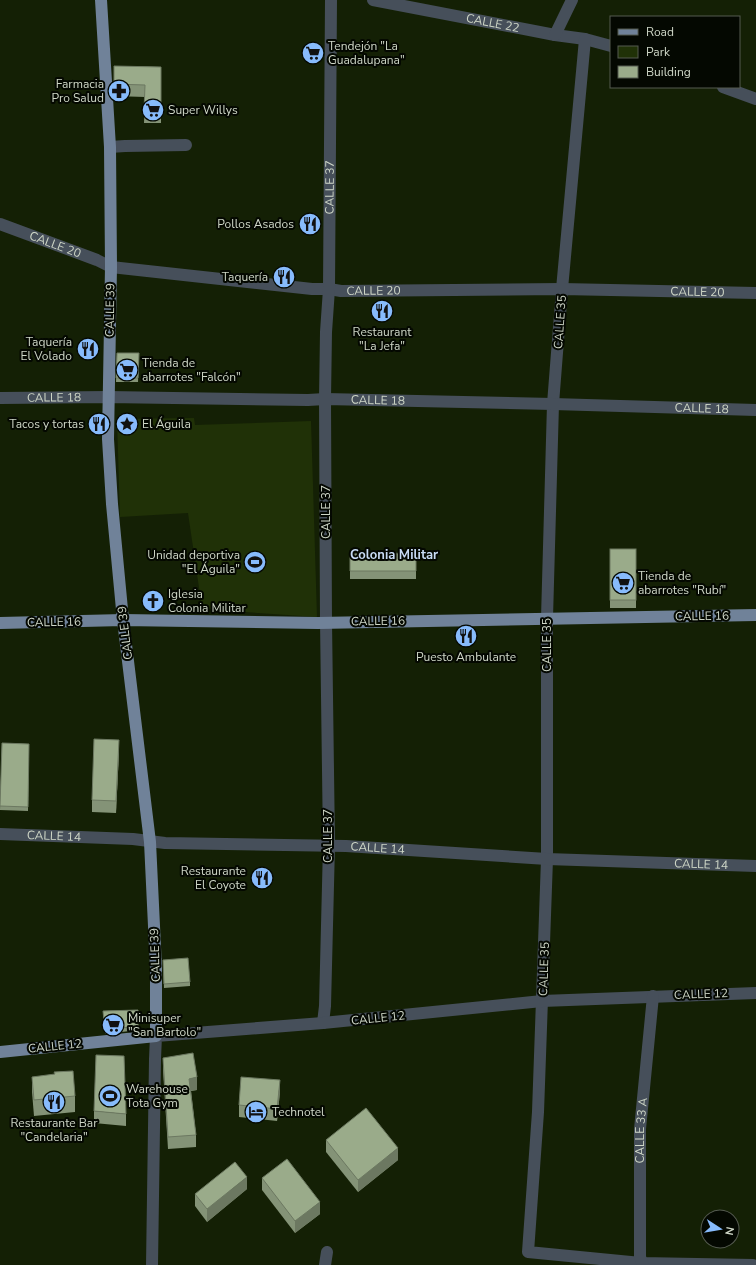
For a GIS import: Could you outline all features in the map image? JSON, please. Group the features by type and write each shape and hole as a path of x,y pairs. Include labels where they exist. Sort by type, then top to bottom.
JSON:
{"main road":[{"name":"CALLE 39","path":"101,0 110,147 111,266 108,438 112,504 123,620 150,842 156,968 156,1036"},
{"name":"CALLE 16","path":"0,623 123,620 303,623 756,615"},
{"name":"CALLE 12","path":"0,1052 156,1036"}],"street":[{"name":"CALLE 37","path":"323,1023 325,1006 329,845 325,399 326,332 329,289 331,0"},
{"name":"CALLE 22","path":"374,0 555,35 585,39 610,46"},
{"path":"555,35 572,0"},
{"name":"CALLE 35","path":"585,39 562,289 554,404 547,618 547,859 538,1112 528,1252 642,1264"},
{"path":"726,88 756,99"},
{"path":"110,147 186,145"},
{"name":"CALLE 20","path":"0,224 111,266 312,289 341,291 562,289 756,292"},
{"name":"CALLE 18","path":"0,398 108,397 325,399 756,410"},
{"name":"CALLE 14","path":"0,834 133,839 150,842 329,845 547,859 756,866"},
{"name":"CALLE 12","path":"156,1036 323,1023 542,1001 756,993"},
{"name":"CALLE 33 A","path":"642,1264 640,1257 640,1129 653,996"},
{"name":"CALLE 39","path":"152,1265 156,1036"},
{"path":"325,1265 327,1252"},
{"path":"642,1264 754,1265 756,1261"}],"green space":[{"name":"Unidad deportiva \"El Águila\"","path":"194,418 195,425 311,421 317,617 202,608 188,513 120,517 117,419"}],"building":[{"path":"114,66 161,67 161,111 144,111 145,85 114,84"},
{"name":"Tienda de abarrotes \"Falcón\"","path":"117,353 139,353 138,378 116,378"},
{"name":"Tienda de abarrotes \"Rubí\"","path":"610,549 636,549 636,600 610,600"},
{"path":"416,553 416,571 350,571 350,554"},
{"path":"94,739 119,740 116,801 92,800"},
{"path":"2,743 29,744 28,807 0,806"},
{"path":"188,958 190,982 164,984 163,960"},
{"path":"138,1010 138,1026 105,1030 103,1011"},
{"path":"193,1053 197,1077 189,1079 196,1135 168,1137 163,1058"},
{"name":"Warehouse Tota Gym","path":"96,1055 124,1056 126,1114 94,1111"},
{"path":"73,1071 75,1096 34,1100 32,1077 55,1074 54,1072"},
{"path":"241,1077 280,1080 277,1109 239,1105"},
{"path":"366,1108 398,1148 358,1180 326,1140"},
{"path":"287,1159 320,1202 295,1221 262,1178"},
{"path":"235,1162 247,1177 207,1209 195,1194"}],"place":[{"name":"Tendejón \"La Guadalupana\"","path":"313,53"},
{"name":"Farmacia Pro Salud","path":"119,91"},
{"name":"Super Willys","path":"153,110"},
{"name":"Pollos Asados","path":"310,224"},
{"name":"Taquería","path":"284,277"},
{"name":"Restaurant \"La Jefa\"","path":"382,311"},
{"name":"Taquería El Volado","path":"88,349"},
{"name":"Tienda de abarrotes \"Falcón\"","path":"127,370"},
{"name":"Tacos y tortas","path":"99,424"},
{"name":"El Águila","path":"127,424"},
{"name":"Unidad deportiva \"El Águila\"","path":"255,562"},
{"name":"Tienda de abarrotes \"Rubí\"","path":"623,583"},
{"name":"Iglesia Colonia Militar","path":"153,601"},
{"name":"Puesto Ambulante","path":"466,636"},
{"name":"Restaurante El Coyote","path":"262,878"},
{"name":"Minisuper \"San Bartolo\"","path":"113,1025"},
{"name":"Warehouse Tota Gym","path":"110,1096"},
{"name":"Restaurante Bar \"Candelaria\"","path":"54,1102"},
{"name":"Technotel","path":"256,1112"}],"district":[{"name":"Colonia Militar","path":"394,555"}]}
